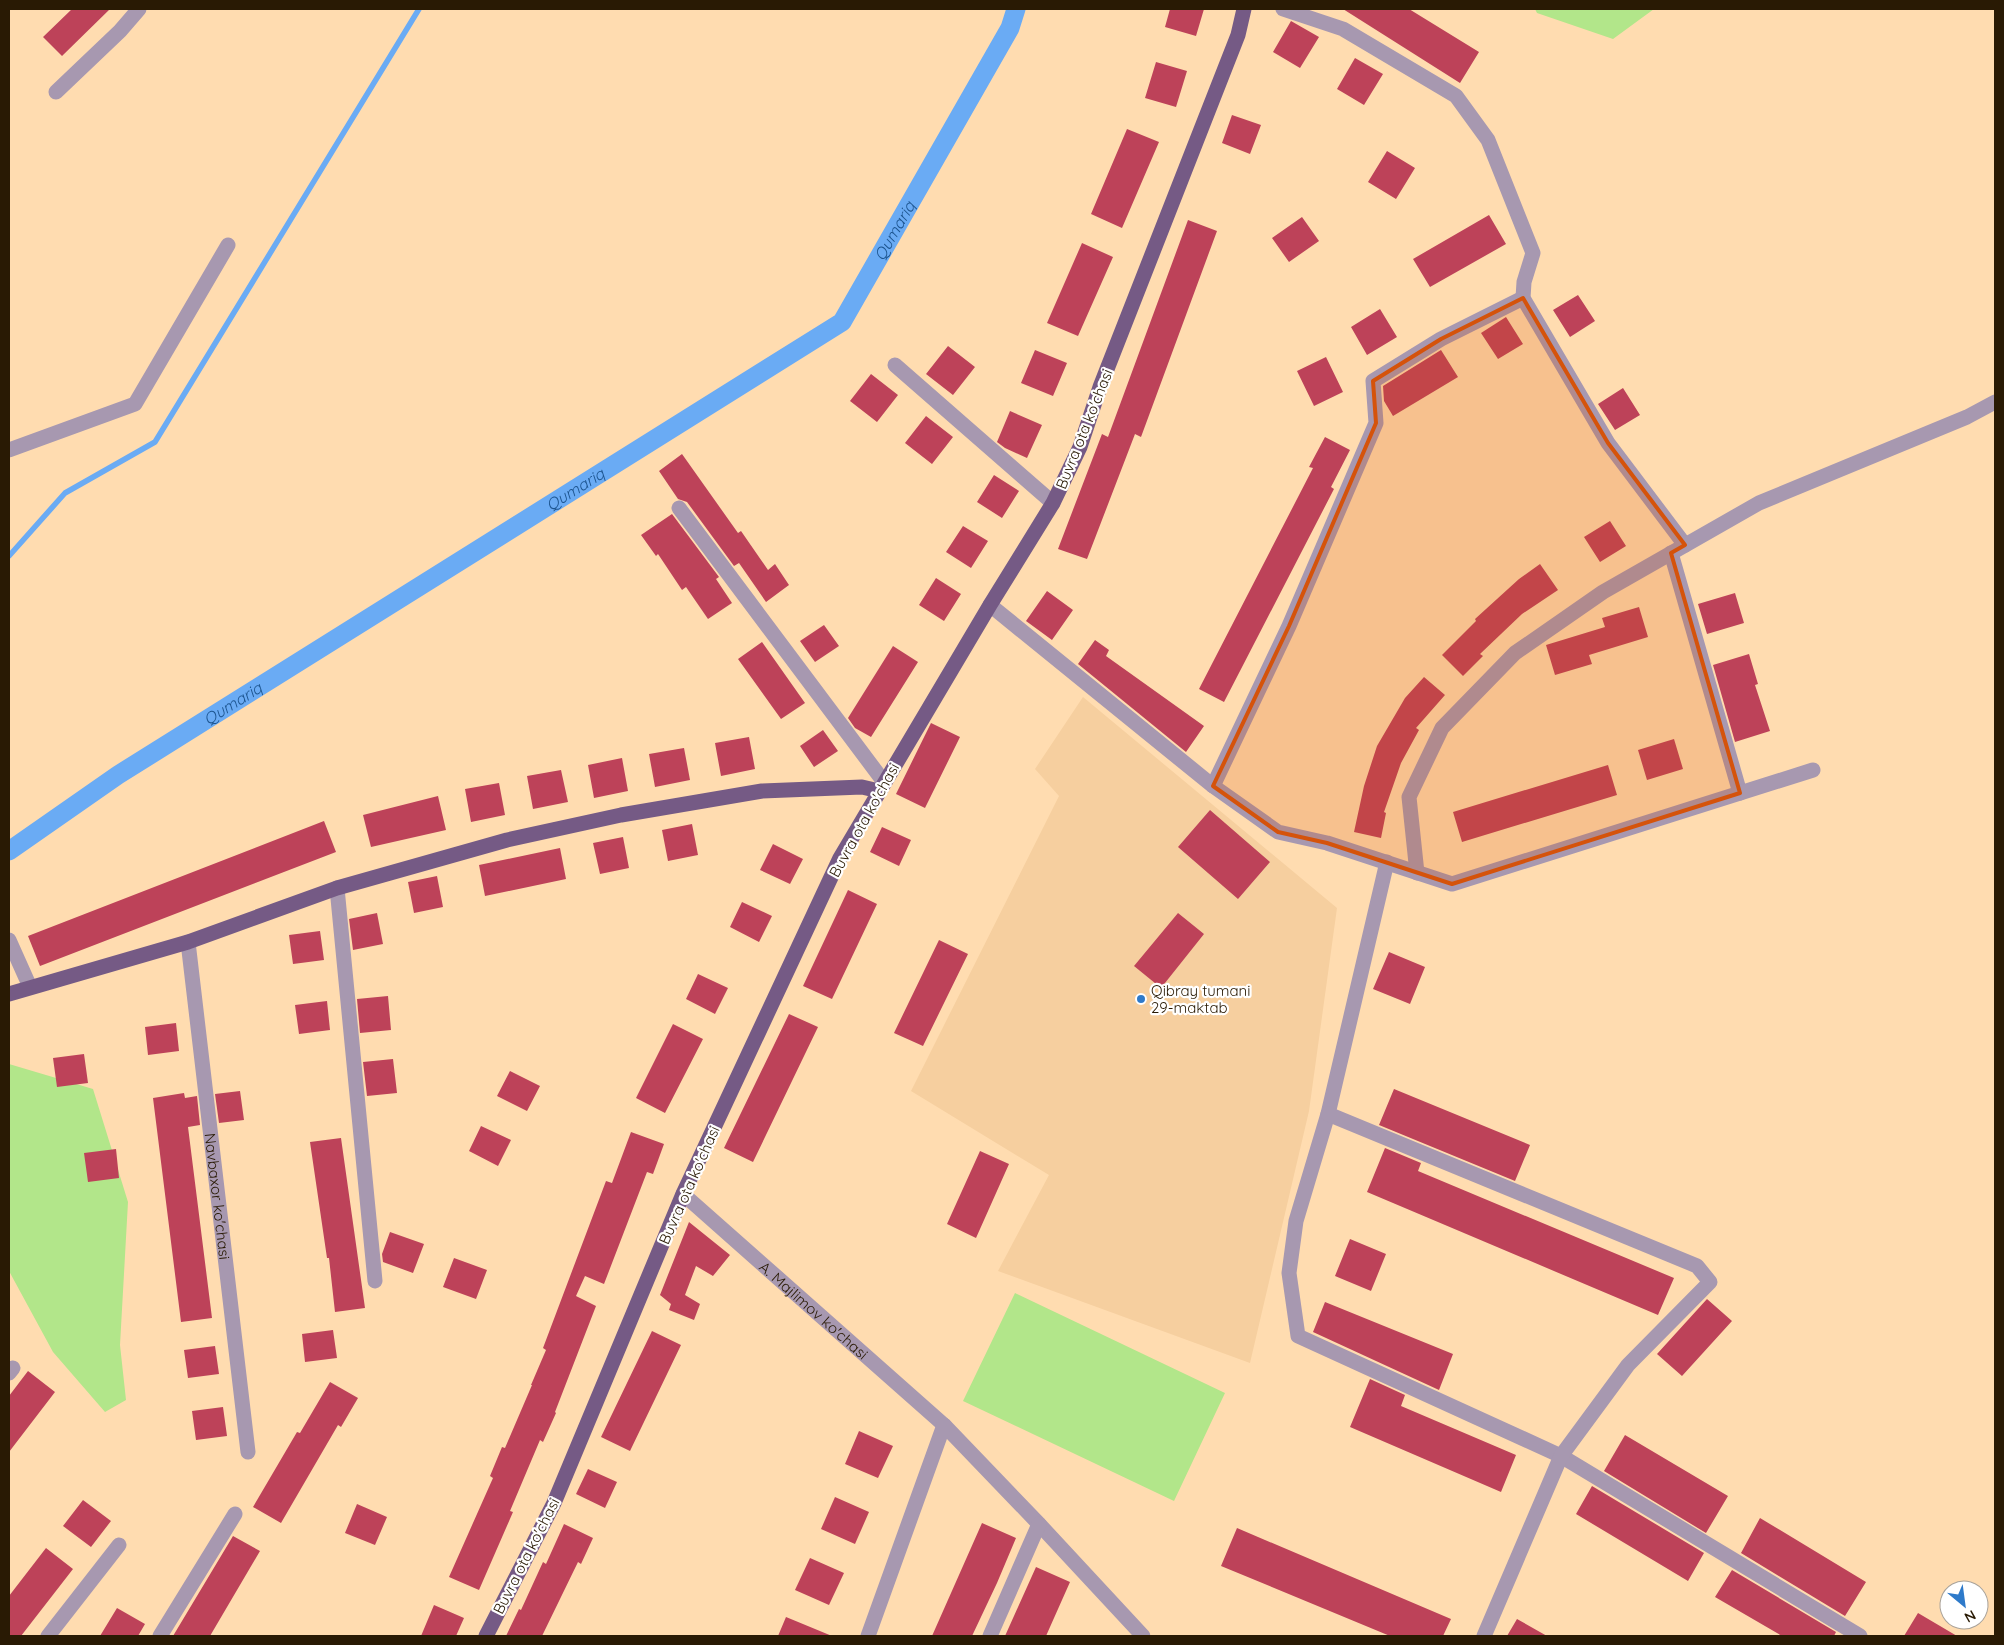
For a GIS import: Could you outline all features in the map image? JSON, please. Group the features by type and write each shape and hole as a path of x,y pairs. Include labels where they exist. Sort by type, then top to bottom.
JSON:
{"main road":[{"name":"Buvra ota ko'chasi","path":"486,1636 554,1503 683,1194 840,858 990,605 1054,503 1080,447 1100,388 1238,35 1244,9"},
{"path":"9,994 188,942 337,888 507,840 620,815 762,791 882,786"}],"street":[{"path":"56,92 120,31 139,9"},
{"path":"1283,9 1343,29 1456,96 1488,140 1533,253 1524,282 1523,298 1608,443 1685,545"},
{"path":"9,450 135,404 228,245"},
{"path":"1213,786 1289,626 1376,423 1374,382 1440,339 1523,298"},
{"path":"895,365 1054,503"},
{"path":"1417,873 1409,798 1442,728 1515,653 1603,592 1759,503 1966,417 1995,402"},
{"path":"679,508 882,786"},
{"path":"1671,553 1740,793"},
{"path":"990,605 1213,786 1278,832 1327,843 1452,884 1813,770"},
{"path":"1387,862 1328,1114 1296,1221 1289,1274 1298,1336 1561,1456 1860,1636"},
{"path":"337,888 374,1281"},
{"path":"9,940 30,987"},
{"name":"Navbaxor ko'chasi","path":"188,942 248,1452"},
{"path":"1328,1114 1697,1266 1710,1282 1628,1365 1561,1456 1484,1636"},
{"name":"A. Majlimov ko'chasi","path":"683,1194 944,1426 1144,1636"},
{"path":"868,1636 944,1426"},
{"path":"160,1636 236,1514"},
{"path":"990,1636 1039,1524"},
{"path":"48,1636 119,1546"}],"highlighted area":[{"path":"1523,298 1608,443 1685,545 1671,553 1740,793 1452,884 1327,843 1278,832 1213,786 1289,626 1376,423 1373,381 1441,339"}],"shaded area":[{"name":"Qibray tumani 29-maktab","path":"1083,697 1337,908 1309,1111 1250,1363 998,1271 1049,1175 911,1091 1059,796 1035,769"}],"green space":[{"path":"1535,9 1654,9 1613,39 1537,13"},
{"path":"9,1064 93,1089 128,1202 120,1345 126,1400 105,1412 53,1352 9,1271"},
{"path":"1015,1293 1225,1393 1174,1501 963,1401"}],"building":[{"path":"72,9 110,9 62,56 43,37"},
{"path":"1170,9 1204,9 1196,36 1165,27"},
{"path":"1343,9 1409,9 1479,52 1460,83"},
{"path":"1291,21 1319,37 1300,68 1273,52"},
{"path":"1355,58 1383,74 1364,105 1337,89"},
{"path":"1156,62 1187,71 1176,107 1145,98"},
{"path":"1232,115 1261,125 1250,154 1222,143"},
{"path":"1127,129 1159,142 1122,228 1091,214"},
{"path":"1387,151 1415,168 1396,199 1368,182"},
{"path":"1489,215 1506,244 1430,287 1413,259"},
{"path":"1302,217 1319,241 1289,262 1272,238"},
{"path":"1188,220 1217,231 1141,437 1135,434 1087,559 1058,549 1102,434 1108,437"},
{"path":"1082,243 1113,257 1078,336 1047,323"},
{"path":"1578,295 1595,321 1570,337 1553,310"},
{"path":"1380,309 1397,337 1367,355 1351,327"},
{"path":"1506,317 1523,344 1498,359 1481,333"},
{"path":"948,346 975,367 953,395 926,374"},
{"path":"1035,350 1067,363 1053,396 1021,383"},
{"path":"1441,350 1458,377 1393,416 1384,401 1383,386"},
{"path":"1326,357 1343,392 1314,406 1297,371"},
{"path":"871,374 898,395 877,422 850,401"},
{"path":"1623,388 1640,415 1615,430 1598,404"},
{"path":"1010,411 1042,425 1027,458 1005,448 997,442"},
{"path":"926,416 953,437 932,464 905,443"},
{"path":"1325,437 1350,450 1331,487 1334,489 1224,702 1199,689 1313,468 1309,467"},
{"path":"682,454 738,533 741,531 768,570 775,564 789,585 766,602 739,563 734,566 687,502 678,499 659,471"},
{"path":"994,475 1019,491 1002,518 977,502"},
{"path":"672,514 719,577 716,579 732,603 708,619 686,587 682,590 658,554 656,556 641,535"},
{"path":"1610,521 1626,546 1600,562 1584,537"},
{"path":"963,526 988,541 971,568 946,552"},
{"path":"1540,564 1558,590 1522,614 1480,654 1483,656 1463,676 1442,655 1476,621 1475,619 1519,579"},
{"path":"936,578 961,594 944,621 919,605"},
{"path":"1047,591 1073,610 1052,640 1026,621"},
{"path":"1735,593 1744,623 1707,634 1698,604"},
{"path":"1639,607 1648,637 1589,655 1592,664 1555,675 1546,645 1605,627 1602,618"},
{"path":"824,625 839,646 815,662 800,641"},
{"path":"1095,640 1109,650 1106,656 1204,726 1186,752 1078,664"},
{"path":"762,642 805,703 781,719 738,659"},
{"path":"893,646 918,662 871,737 855,728 848,718"},
{"path":"1749,654 1758,684 1755,685 1770,731 1735,742 1713,665"},
{"path":"1424,677 1445,695 1416,728 1419,730 1401,763 1384,812 1386,813 1381,838 1354,832 1364,786 1377,746 1405,698"},
{"path":"931,723 960,737 925,808 896,794"},
{"path":"823,730 838,751 814,767 800,746"},
{"path":"749,737 755,769 721,776 715,743"},
{"path":"1674,739 1683,769 1647,780 1638,750"},
{"path":"684,748 690,780 655,787 649,754"},
{"path":"622,758 628,791 594,798 588,765"},
{"path":"1608,765 1617,795 1462,842 1453,812"},
{"path":"561,770 568,802 533,809 527,776"},
{"path":"499,783 505,815 471,822 465,789"},
{"path":"438,796 446,830 371,847 363,815"},
{"path":"1210,810 1270,862 1238,899 1178,847"},
{"path":"324,821 336,852 40,966 28,936"},
{"path":"692,824 698,855 668,861 662,830"},
{"path":"882,827 911,840 899,866 870,852"},
{"path":"623,837 629,868 600,874 593,843"},
{"path":"773,844 803,859 790,884 760,870"},
{"path":"560,848 566,879 485,896 479,865"},
{"path":"437,876 443,907 414,913 408,882"},
{"path":"848,890 877,904 832,999 803,986"},
{"path":"742,902 772,916 759,942 730,927"},
{"path":"377,913 383,944 353,950 349,919"},
{"path":"1178,913 1204,934 1161,988 1134,966"},
{"path":"320,931 324,960 293,964 289,935"},
{"path":"939,940 968,954 923,1046 894,1033"},
{"path":"1389,952 1425,967 1410,1004 1373,989"},
{"path":"698,974 728,988 715,1014 686,999"},
{"path":"388,996 391,1030 360,1033 357,999"},
{"path":"327,1001 330,1030 299,1034 295,1005"},
{"path":"789,1014 818,1027 753,1162 724,1148"},
{"path":"176,1023 179,1051 148,1055 145,1027"},
{"path":"673,1024 703,1039 665,1113 636,1098"},
{"path":"84,1054 88,1083 57,1087 53,1058"},
{"path":"393,1059 397,1093 367,1096 363,1062"},
{"path":"510,1071 540,1086 527,1111 497,1096"},
{"path":"1394,1089 1530,1145 1515,1181 1379,1125"},
{"path":"240,1091 244,1120 219,1123 215,1094"},
{"path":"184,1093 185,1098 197,1096 200,1125 188,1127 212,1318 181,1322 153,1098"},
{"path":"481,1126 511,1140 498,1166 469,1151"},
{"path":"631,1132 664,1144 653,1174 647,1172 604,1284 585,1276 576,1296 596,1306 556,1413 543,1442 540,1440 510,1511 513,1512 479,1590 449,1577 493,1478 490,1476 502,1447 505,1448 546,1350 543,1348 606,1181 612,1183"},
{"path":"341,1138 365,1308 335,1312 329,1258 327,1258 310,1142"},
{"path":"1385,1148 1421,1163 1418,1171 1674,1278 1658,1315 1367,1192"},
{"path":"116,1149 119,1178 88,1182 84,1153"},
{"path":"980,1151 1009,1164 976,1238 947,1224"},
{"path":"689,1222 730,1255 713,1276 696,1266 685,1295 700,1304 694,1320 669,1310 671,1304 660,1295"},
{"path":"390,1232 424,1244 413,1273 383,1262 382,1254"},
{"path":"1350,1239 1386,1254 1371,1291 1335,1276"},
{"path":"454,1258 487,1270 476,1299 443,1287"},
{"path":"1707,1299 1732,1321 1682,1376 1657,1354"},
{"path":"1325,1302 1453,1354 1439,1390 1313,1332"},
{"path":"333,1330 337,1358 305,1362 302,1334"},
{"path":"652,1331 681,1345 630,1451 601,1437"},
{"path":"215,1346 219,1374 188,1378 184,1350"},
{"path":"28,1371 55,1392 9,1452 9,1396"},
{"path":"1370,1379 1405,1395 1401,1406 1516,1455 1501,1492 1350,1427"},
{"path":"330,1382 358,1398 341,1427 338,1425 281,1523 253,1507 297,1432 300,1433"},
{"path":"223,1407 227,1436 196,1440 192,1411"},
{"path":"859,1431 893,1446 878,1478 845,1464"},
{"path":"1625,1435 1728,1496 1706,1533 1604,1471"},
{"path":"588,1469 617,1482 605,1508 576,1494"},
{"path":"1592,1486 1704,1553 1688,1581 1576,1514"},
{"path":"835,1497 869,1512 855,1544 821,1529"},
{"path":"83,1500 111,1521 91,1547 63,1526"},
{"path":"357,1504 387,1517 375,1545 345,1533"},
{"path":"1760,1518 1866,1582 1845,1616 1741,1553"},
{"path":"982,1523 1016,1538 997,1583 972,1636 932,1636"},
{"path":"564,1524 593,1538 581,1564 578,1562 542,1636 506,1636 519,1609 521,1610 543,1562 546,1564"},
{"path":"1237,1528 1451,1619 1443,1636 1390,1636 1221,1566"},
{"path":"233,1536 260,1551 210,1636 173,1636"},
{"path":"46,1548 73,1569 21,1636 9,1636 9,1596"},
{"path":"810,1558 844,1573 829,1605 795,1590"},
{"path":"1036,1567 1070,1582 1046,1636 1005,1636"},
{"path":"1732,1570 1836,1632 1834,1636 1782,1636 1715,1597"},
{"path":"434,1605 464,1618 456,1636 421,1636"},
{"path":"117,1608 145,1624 138,1636 100,1636"},
{"path":"1918,1613 1939,1625 1939,1630 1947,1630 1957,1636 1904,1636"},
{"path":"786,1617 832,1636 778,1636"},
{"path":"1517,1619 1547,1636 1507,1636"}],"waterway":[{"path":"9,556 65,493 155,442 419,9"},
{"name":"Qumariq","path":"9,851 118,775 842,322 1010,28 1016,9"}],"place":[{"name":"Qibray tumani 29-maktab","path":"1141,999"}]}
